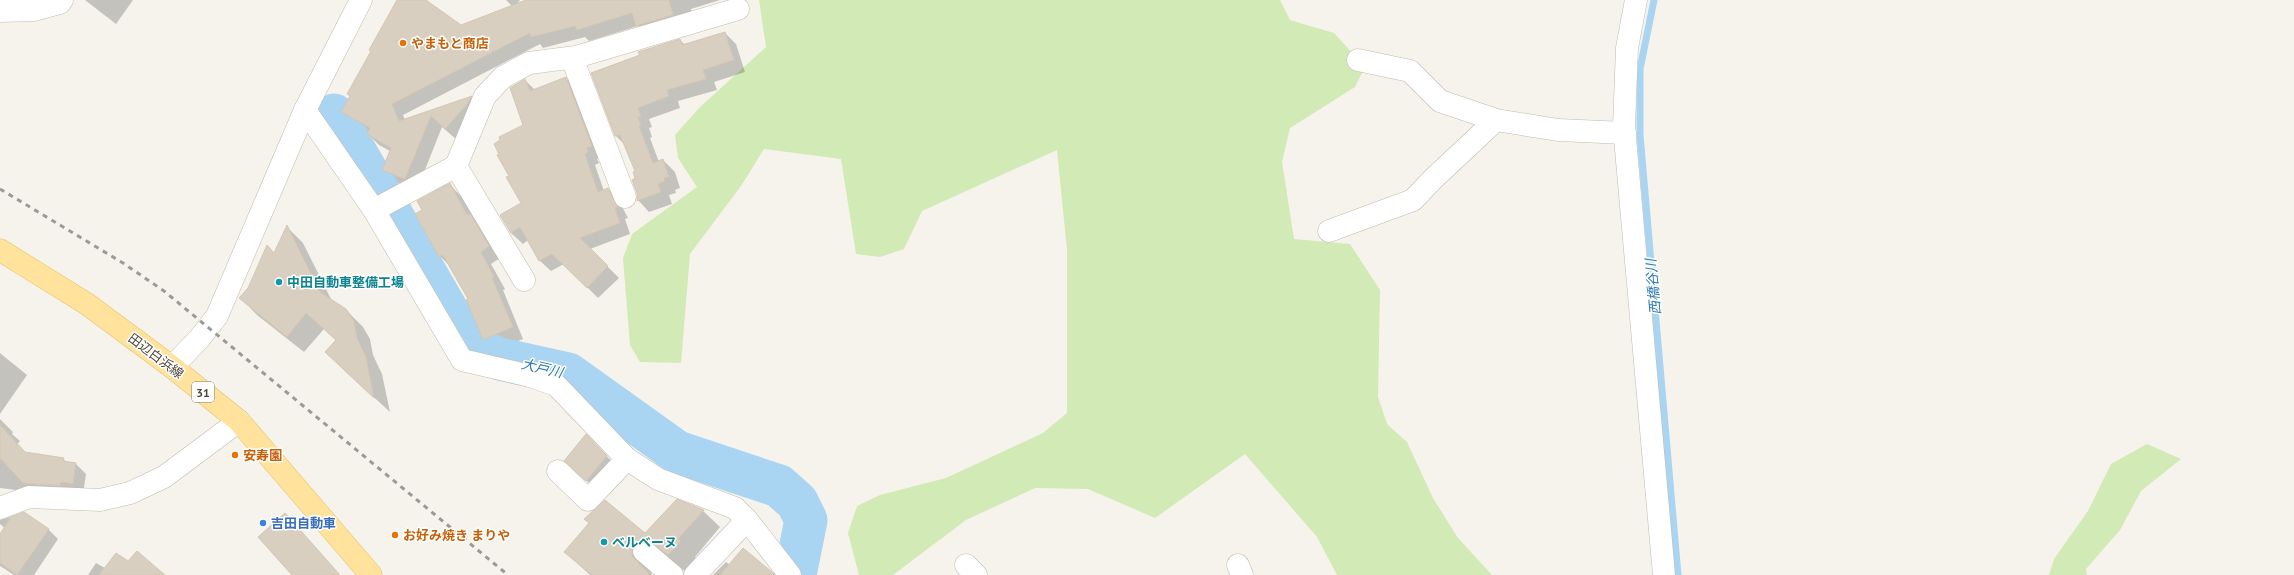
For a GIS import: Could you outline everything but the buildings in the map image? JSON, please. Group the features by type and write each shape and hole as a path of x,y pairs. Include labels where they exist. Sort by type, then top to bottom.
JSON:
{"main road":[{"name":"田辺白浜線","path":"0,250 87,304 172,367 239,421 371,575"}],"street":[{"path":"0,12 34,10 60,3 62,0"},
{"path":"172,367 199,339 217,316 305,110 361,0"},
{"path":"1636,0 1627,48 1625,134 1664,575"},
{"path":"381,206 456,166 485,96 503,77 529,63 572,58 738,9"},
{"path":"572,58 625,197"},
{"path":"1358,60 1410,71 1440,101 1496,120 1558,130 1625,134"},
{"path":"305,110 381,206 462,360 530,376 556,385 627,458 658,479 735,508 747,520 790,575"},
{"path":"1329,231 1413,200 1433,179 1496,120"},
{"path":"456,166 524,280"},
{"path":"0,508 29,497 100,500 130,493 164,477 239,421"},
{"path":"558,471 588,500 627,458"},
{"path":"694,575 747,520"},
{"path":"644,551 672,575"}],"green space":[{"path":"759,0 1280,0 1290,20 1334,33 1365,67 1355,87 1290,128 1282,162 1294,239 1350,244 1380,290 1378,397 1387,424 1407,442 1433,498 1458,538 1492,575 1337,575 1317,537 1245,454 1155,518 1088,489 1035,488 966,520 893,575 859,575 848,533 857,506 880,495 946,478 1043,433 1067,413 1067,250 1057,150 922,211 904,249 880,257 856,254 841,159 764,149 741,186 690,254 681,363 640,362 630,345 623,258 632,234 697,187 678,158 675,135 699,108 766,47"},
{"path":"2147,444 2181,459 2141,491 2120,530 2086,569 2087,575 2049,575 2054,559 2088,511 2111,464"}],"waterway":[{"name":"西橋谷川","path":"1654,0 1640,69 1640,135 1678,575"},
{"name":"大戸川","path":"334,115 467,345 500,359 568,374 677,452 779,486 797,502 806,520 795,575"}],"railway":[{"path":"0,189 123,263 164,291 508,575"}],"place":[{"name":"やまもと商店","path":"403,43"},
{"name":"中田自動車整備工場","path":"279,282"},
{"name":"安寿園","path":"235,455"},
{"name":"吉田自動車","path":"263,523"},
{"name":"お好み焼き まりや","path":"395,535"},
{"name":"ベルベーヌ","path":"604,542"}]}
